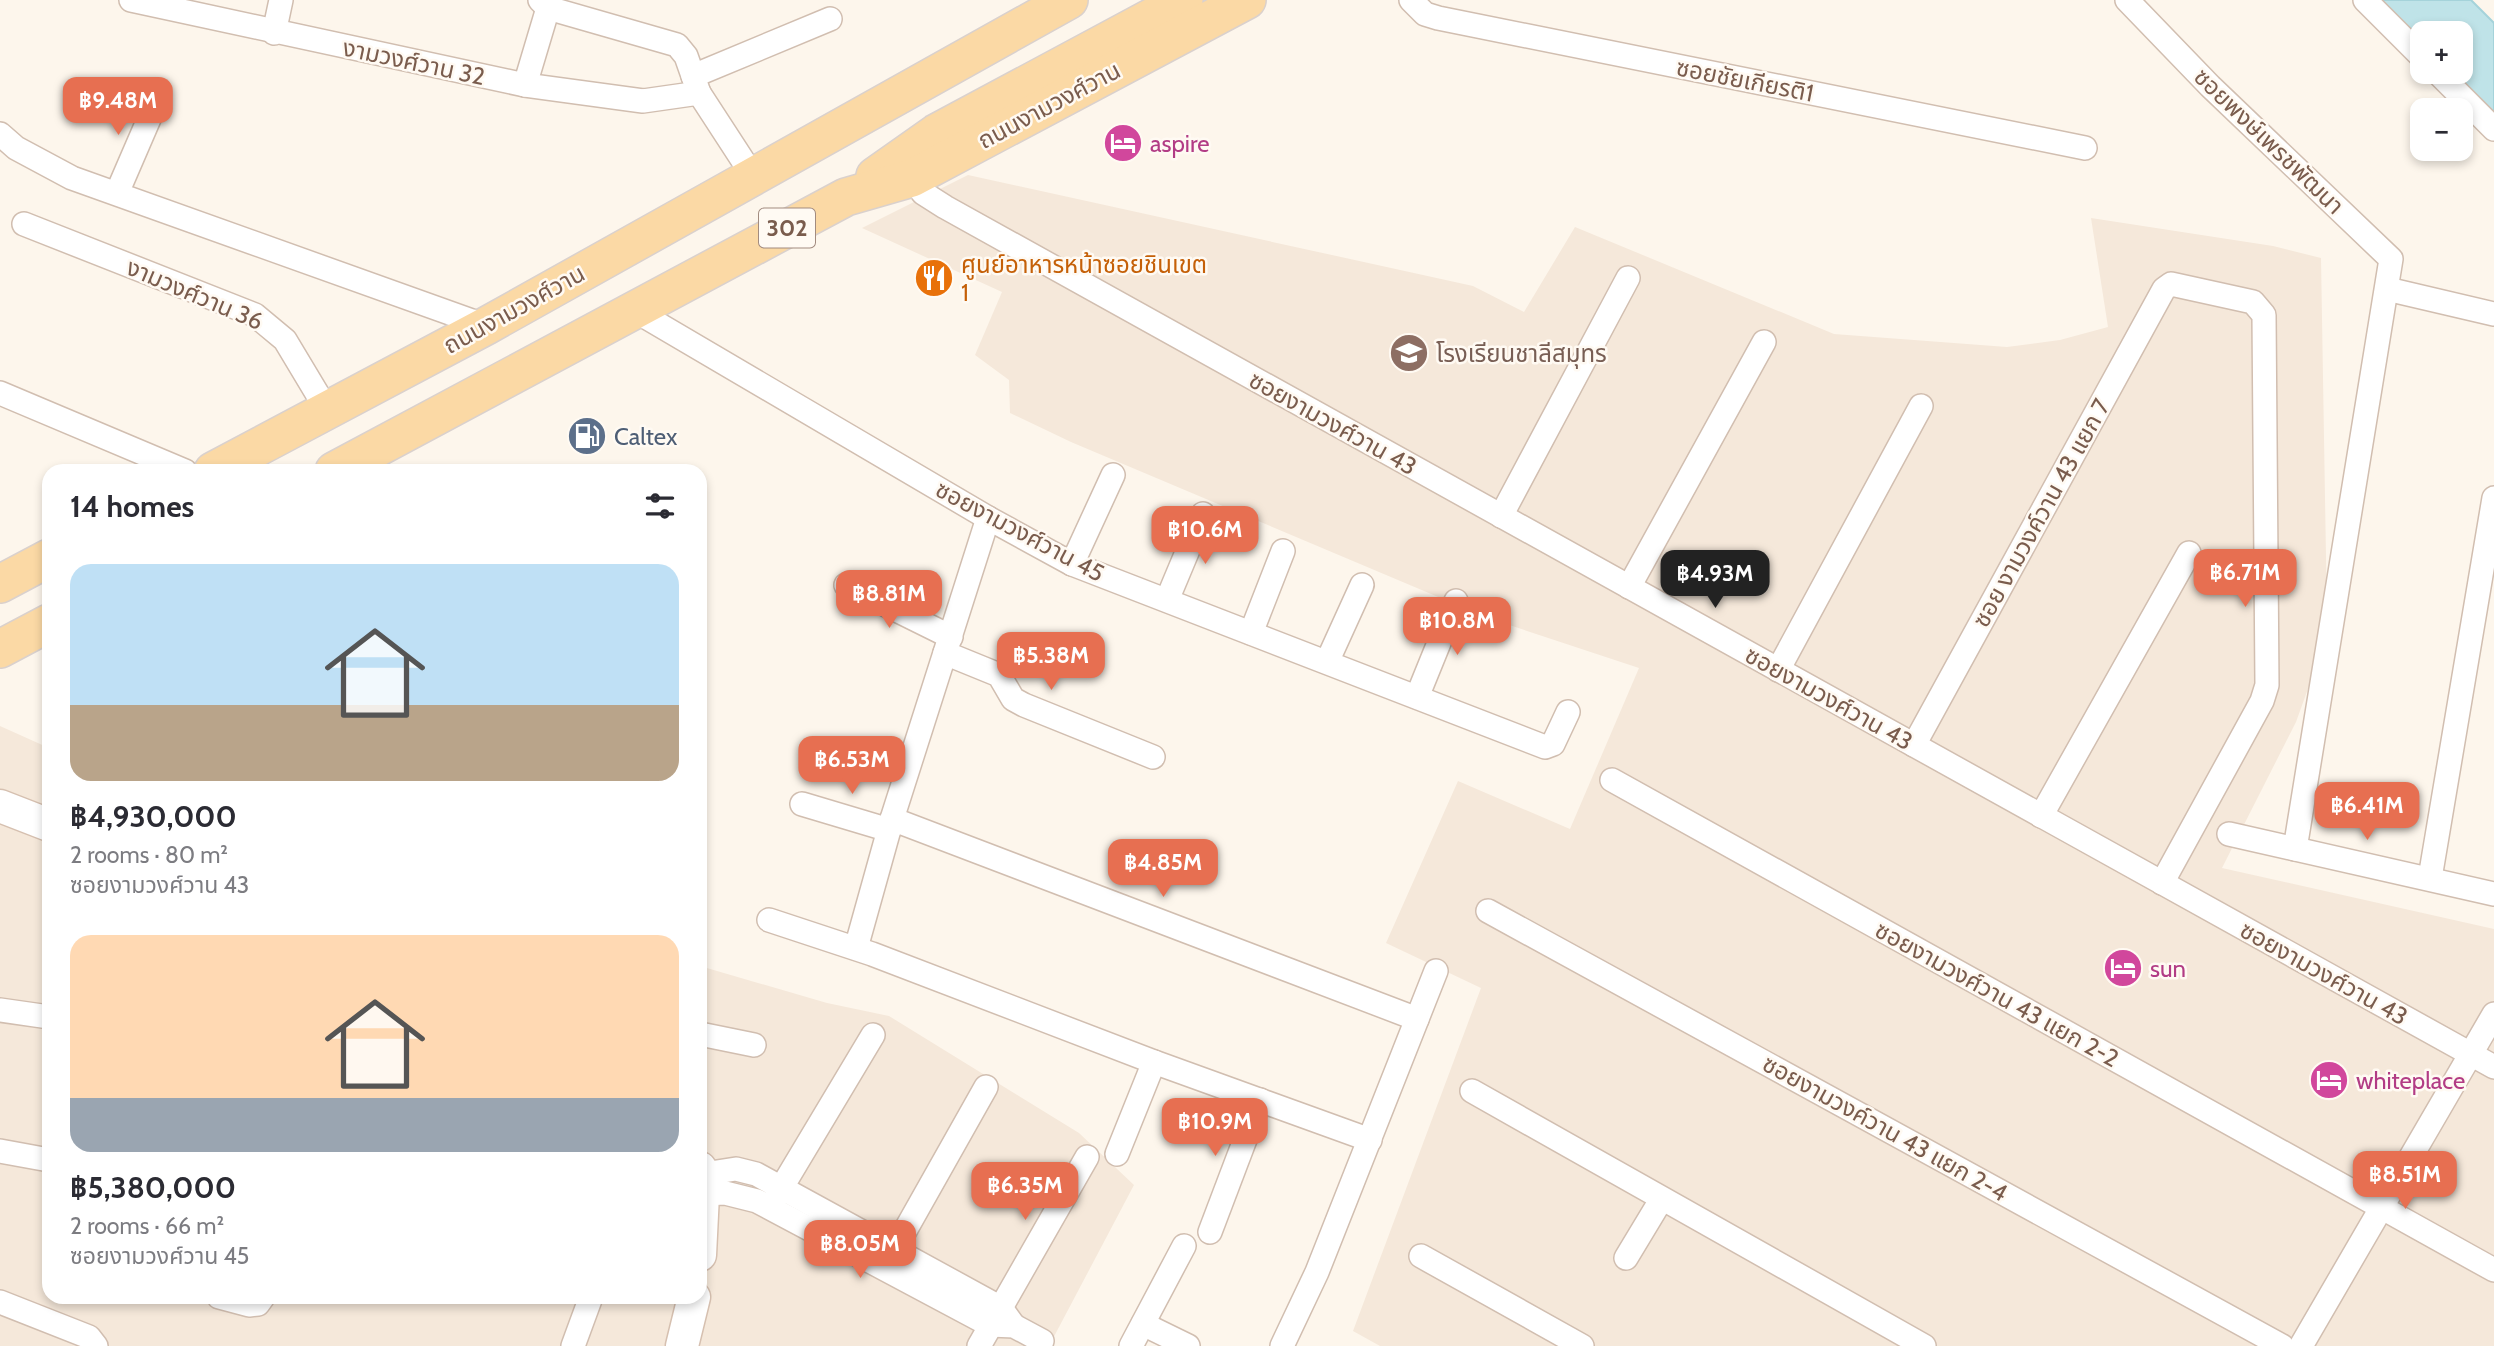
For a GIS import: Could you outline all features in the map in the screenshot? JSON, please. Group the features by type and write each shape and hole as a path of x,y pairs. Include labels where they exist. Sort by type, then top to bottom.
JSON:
{"main road":[{"name":"ถนนงามวงศ์วาน","path":"226,464 486,326 1069,0"},
{"name":"ถนนงามวงศ์วาน","path":"347,464 846,197 1132,0"},
{"name":"ถนนงามวงศ์วาน","path":"813,143 917,114 1184,0"},
{"name":"ถนนงามวงศ์วาน","path":"846,197 912,178 1247,0"},
{"path":"0,584 42,562"},
{"path":"0,649 42,627"}],"street":[{"name":"งามวงศ์วาน 32","path":"131,0 524,85 643,101 696,85 830,19"},
{"path":"274,33 281,0"},
{"name":"ซอยชัยเกียรติ1","path":"1411,0 1425,14 1438,18 2085,148"},
{"name":"ซอยพงษ์เพรชพัฒนา","path":"2127,0 2210,86 2387,253 2391,266 2295,849"},
{"path":"2365,0 2410,45"},
{"path":"524,85 544,4 677,45 686,56 696,85 753,176"},
{"path":"2449,84 2494,129"},
{"path":"117,193 159,98"},
{"path":"0,134 16,148 72,178 486,326"},
{"name":"ซอยงามวงศ์วาน 43","path":"912,178 923,193 945,207 2494,1067"},
{"name":"งามวงศ์วาน 36","path":"24,224 255,315 285,340 327,410"},
{"path":"1501,516 1628,278"},
{"name":"ซอย งามวงค์วาน 43 แยก 7","path":"1914,745 2161,293 2171,284 2253,302 2264,315 2267,685 2262,701 2162,883"},
{"path":"2387,289 2494,314"},
{"name":"ซอยงามวงศ์วาน 45","path":"634,310 988,518 1072,564 1545,747 1553,744 1568,712"},
{"path":"1629,587 1764,342"},
{"path":"0,393 168,464"},
{"path":"1778,670 1921,406"},
{"path":"1072,564 1113,475"},
{"path":"2430,878 2494,498"},
{"path":"1167,600 1203,514"},
{"path":"856,948 891,824 988,518"},
{"path":"1251,633 1283,551"},
{"path":"2041,816 2189,553"},
{"path":"846,585 999,675 1013,699 1153,757"},
{"path":"1328,662 1362,585"},
{"path":"1417,697 1456,601"},
{"name":"ซอยงามวงศ์วาน 43 แยก 2-2","path":"1612,780 2494,1270"},
{"path":"802,804 891,824 1417,1019"},
{"path":"0,806 42,822"},
{"path":"2229,834 2494,894"},
{"name":"ซอยงามวงค์วาน 43 แยก 2-4","path":"1488,911 2282,1346"},
{"path":"769,920 856,948 1154,1062 1370,1140"},
{"path":"1282,1346 1317,1272 1436,971"},
{"path":"0,1010 42,1016"},
{"path":"2301,1346 2494,1014"},
{"path":"707,1035 754,1045"},
{"path":"770,1207 873,1035"},
{"path":"1117,1154 1154,1062"},
{"path":"889,1258 986,1087"},
{"path":"1472,1091 1924,1346"},
{"path":"1210,1232 1260,1100"},
{"path":"0,1151 42,1159"},
{"path":"979,1346 1002,1320 1087,1157"},
{"path":"707,1178 736,1169 782,1186 889,1258 1042,1341"},
{"path":"707,1181 889,1258"},
{"path":"1626,1258 1661,1199"},
{"path":"1131,1346 1184,1246"},
{"path":"1421,1256 1582,1346"},
{"path":"0,1302 89,1337 96,1346"},
{"path":"573,1346 588,1304"},
{"path":"682,1346 692,1304"},
{"path":"1143,1324 1188,1346"}],"shaded area":[{"path":"968,175 1473,286 1524,312 1575,227 1834,334 2007,347 2060,340 2108,327 2091,218 2273,246 2321,258 2327,617 2323,647 2296,722 2222,868 2494,929 2494,1346 1380,1346 1353,1331 1481,988 1386,943 1458,781 1570,829 1639,668 1488,618 1071,442 1010,413 1009,380 975,355 1002,292 862,228"},
{"path":"0,726 42,745 42,1304 707,1304 707,968 827,1003 889,1016 1079,1133 1134,1185 1049,1346 0,1346"}],"water":[{"path":"2371,0 2471,0 2494,23 2494,123 2473,102 2473,98 2469,98 2455,84 2473,84 2473,21 2410,21 2410,39"}],"place":[{"name":"aspire","path":"1123,143"},
{"name":"ศูนย์อาหารหน้าซอยชินเขต 1","path":"934,278"},
{"name":"โรงเรียนชาลีสมุทร","path":"1409,353"},
{"name":"Caltex","path":"587,436"},
{"name":"sun","path":"2123,968"},
{"name":"whiteplace","path":"2329,1080"}]}
